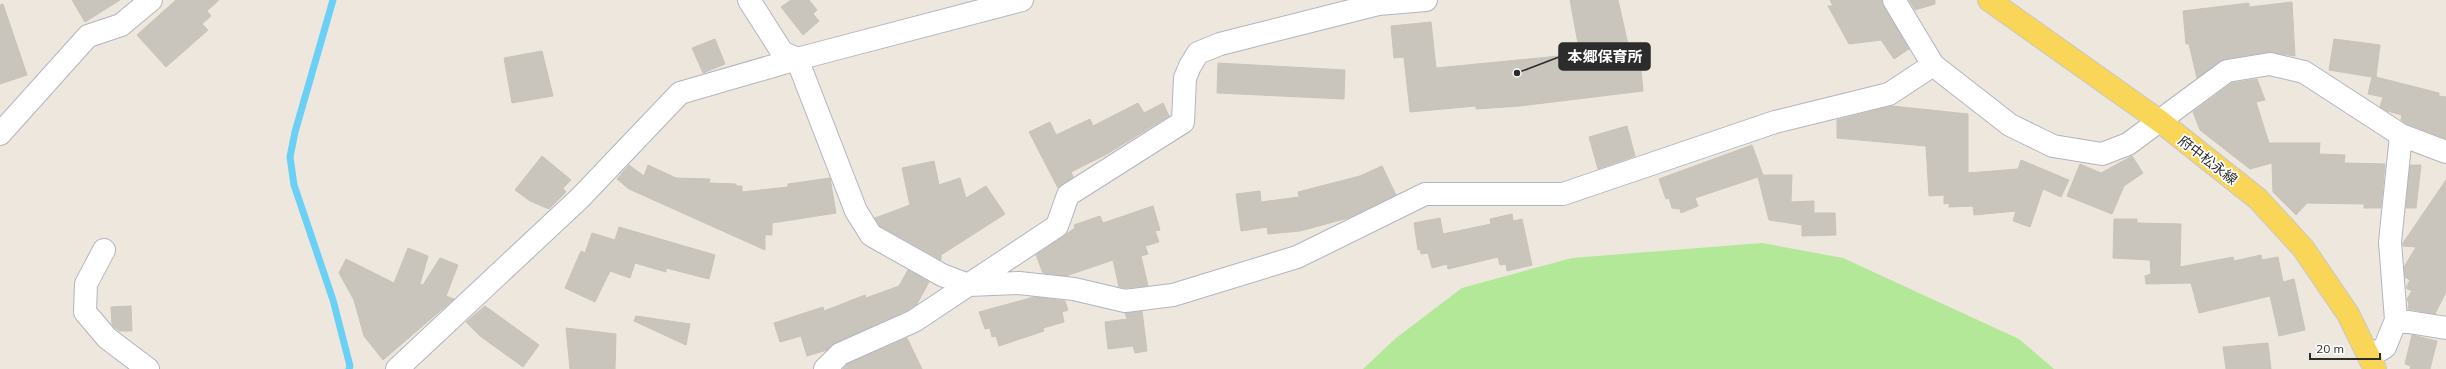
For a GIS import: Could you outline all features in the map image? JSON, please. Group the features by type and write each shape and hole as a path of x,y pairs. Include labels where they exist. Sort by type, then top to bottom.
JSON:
{"main road":[{"name":"府中松永線","path":"1989,0 2161,122 2258,199 2303,248 2348,314 2372,363"}],"street":[{"path":"0,134 88,36 121,25 151,0"},
{"path":"750,0 782,52 797,59 856,211 871,235 942,275 968,286 1019,283 1074,289 1125,301 1173,295 1297,258 1425,194 1563,194 1776,122 1889,94 1933,65"},
{"path":"397,369 580,198 680,93 797,59 1022,0"},
{"path":"825,369 840,354 914,321 1057,226 1068,195 1183,122 1185,78 1198,54 1220,44 1378,4 1426,0"},
{"path":"1894,0 1933,65 2010,125 2053,146 2102,154 2128,144 2161,122 2227,71 2270,64 2304,72 2402,135 2446,152"},
{"path":"2372,363 2385,347 2396,320 2390,242 2402,135"},
{"path":"104,250 86,284 85,312 107,338 148,369"},
{"path":"2396,320 2446,328"}],"green space":[{"path":"1762,243 1843,258 2019,339 2054,369 1363,369 1396,338 1462,288 1572,258"}],"building":[{"path":"72,0 120,0 85,22"},
{"path":"176,0 219,0 207,11 211,16 202,24 208,30 166,67 137,35"},
{"path":"791,0 809,0 817,10 813,14 819,21 803,35 781,7"},
{"path":"1570,0 1618,0 1629,49 1639,48 1643,91 1520,106 1476,109 1476,106 1410,112 1404,57 1394,58 1391,26 1431,22 1436,68 1580,54"},
{"path":"1830,0 1882,0 1909,49 1894,59 1881,40 1849,44 1828,6 1833,6"},
{"path":"1909,0 1935,0 1935,4 1915,10"},
{"path":"2292,2 2295,56 2268,52 2225,59 2197,78 2189,44 2186,44 2183,11 2249,3 2249,7"},
{"path":"3,4 27,75 0,84 0,5"},
{"path":"715,39 725,64 703,73 692,48"},
{"path":"2334,39 2380,45 2376,77 2439,93 2439,96 2446,97 2446,139 2407,124 2401,120 2402,115 2387,111 2380,107 2383,97 2368,94 2372,77 2329,70"},
{"path":"542,51 553,96 512,103 504,58"},
{"path":"1218,63 1345,70 1344,99 1217,93"},
{"path":"2257,79 2265,100 2256,102 2269,143 2320,143 2319,154 2345,155 2344,163 2385,164 2381,208 2364,208 2364,204 2307,203 2296,215 2273,192 2272,163 2250,169 2200,130 2193,112 2232,83"},
{"path":"1138,103 1144,113 1163,103 1169,116 1107,154 1071,172 1073,177 1058,188 1029,132 1050,122 1056,135 1090,119 1093,126"},
{"path":"1892,106 1968,114 1968,173 2018,169 2021,160 2069,180 2061,197 2043,189 2030,227 2013,221 2016,211 1974,215 1973,206 1949,207 1949,203 1944,204 1944,195 1929,196 1926,146 1837,138 1837,120"},
{"path":"1627,126 1635,156 1598,169 1589,137"},
{"path":"1752,145 1763,175 1792,175 1791,202 1814,201 1814,213 1835,213 1836,235 1802,236 1802,225 1769,220 1758,177 1695,198 1698,206 1681,213 1680,209 1672,208 1669,198 1666,199 1659,179"},
{"path":"542,156 571,180 563,188 566,192 549,209 530,201 515,190"},
{"path":"2132,156 2143,173 2124,186 2112,214 2067,196 2080,164 2101,173"},
{"path":"934,161 939,185 960,178 966,198 986,186 1005,214 941,255 941,260 880,226 875,218 910,205 902,168"},
{"path":"629,165 644,176 648,165 676,178 710,179 709,183 736,184 736,186 742,186 742,192 788,187 788,184 830,178 836,213 772,223 772,235 765,235 765,250 629,189 617,179"},
{"path":"2410,165 2421,165 2416,208 2406,208"},
{"path":"1382,166 1396,195 1348,218 1300,231 1268,234 1267,227 1241,231 1236,194 1260,191 1261,202 1299,197 1298,192 1360,176"},
{"path":"2446,180 2446,292 2435,314 2408,309 2409,304 2407,299 2412,291 2406,288 2410,280 2405,277 2404,267 2416,247 2403,246 2403,243"},
{"path":"1153,206 1160,230 1155,231 1159,242 1145,246 1148,254 1141,256 1148,286 1126,288 1119,287 1113,260 1066,276 1043,273 1036,255 1075,228 1074,225 1100,216 1103,223"},
{"path":"1512,214 1513,221 1522,219 1532,265 1507,271 1506,264 1500,265 1498,257 1448,269 1447,264 1432,268 1428,253 1421,254 1420,249 1418,250 1414,223 1440,218 1443,234 1491,224 1490,219"},
{"path":"2114,219 2137,219 2137,223 2181,224 2180,267 2233,257 2234,261 2261,255 2262,260 2278,257 2283,282 2294,279 2305,330 2279,336 2270,296 2199,313 2191,283 2146,284 2145,276 2151,274 2150,260 2113,258"},
{"path":"619,227 715,255 709,279 666,268 666,272 635,263 630,278 610,271 595,302 565,288 581,251 585,253 592,233 615,240"},
{"path":"408,248 428,256 420,284 423,285 440,258 458,265 446,296 454,299 383,360 364,336 354,300 339,273 346,259 394,283"},
{"path":"908,270 929,282 917,304 908,310 835,343 827,350 807,356 801,336 780,342 774,323 823,307 824,311 865,295 866,298 899,286"},
{"path":"1034,297 1065,301 1068,310 1062,312 1064,322 1043,328 1044,331 999,346 996,336 992,337 990,328 985,329 979,312"},
{"path":"131,306 132,331 119,331 112,325 111,307"},
{"path":"485,306 539,345 523,367 480,336 466,322"},
{"path":"1142,311 1147,351 1135,353 1133,346 1108,349 1105,322 1127,319 1125,313"},
{"path":"636,316 690,324 686,345 634,321"},
{"path":"566,328 616,334 615,369 570,369"},
{"path":"2412,335 2437,341 2430,369 2410,369 2411,366 2405,364"},
{"path":"907,338 922,369 843,369 847,364"},
{"path":"2268,343 2271,369 2226,369 2223,347"}],"waterway":[{"path":"333,0 295,132 290,157 294,185 333,300 350,366 349,369"}],"place":[{"name":"本郷保育所","path":"1517,73"}]}
